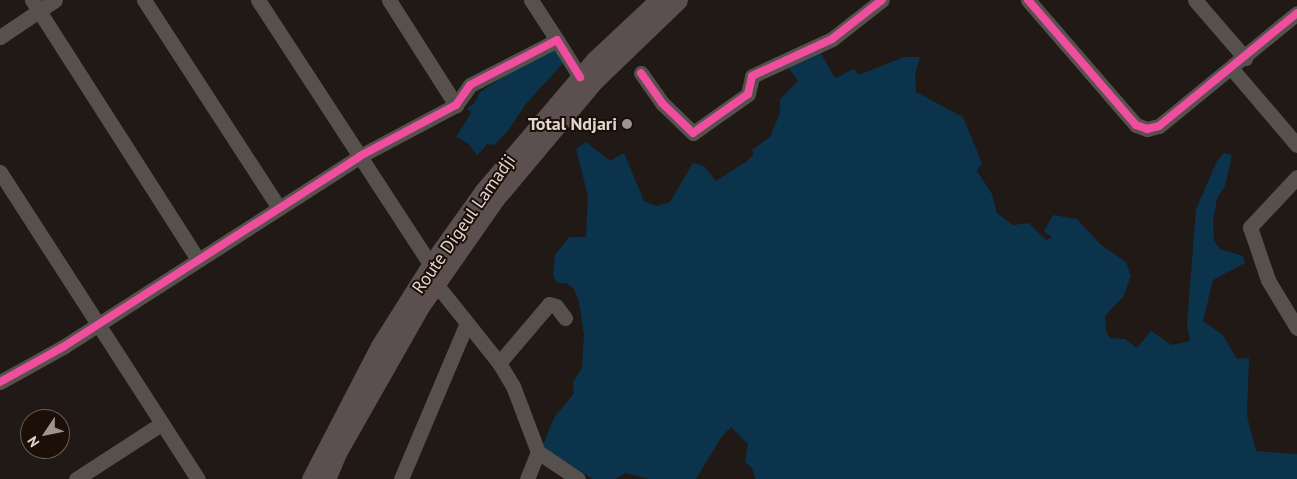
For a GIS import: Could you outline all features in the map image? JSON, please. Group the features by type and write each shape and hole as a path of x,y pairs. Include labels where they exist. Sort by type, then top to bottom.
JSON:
{"main road":[{"name":"Route Digeul Lamadji","path":"311,479 380,346 431,265 515,151 580,77 659,0"},
{"path":"326,479 393,353 436,284 530,154 595,80 678,0"}],"street":[{"path":"0,37 35,5 55,0"},
{"path":"144,0 279,208"},
{"path":"258,0 431,265"},
{"path":"389,0 456,105"},
{"path":"531,0 580,77"},
{"path":"641,73 662,103 693,132 748,94 752,76 832,39 882,0"},
{"path":"1028,0 1136,125 1147,129 1159,126 1232,69 1297,14"},
{"path":"1195,0 1245,58"},
{"path":"35,5 198,260"},
{"path":"0,382 97,326 360,156 456,105 470,85 556,40"},
{"path":"1232,69 1297,145"},
{"path":"0,172 97,326 198,479"},
{"path":"1297,177 1250,227 1268,280 1297,328"},
{"path":"436,284 499,362 513,386 538,452 578,479"},
{"path":"499,362 549,304 556,306 565,318"},
{"path":"401,479 467,323"},
{"path":"76,479 162,424"},
{"path":"527,479 538,452"}],"water":[{"path":"553,45 564,62 526,104 507,132 494,145 487,144 477,156 469,144 456,137 471,113 467,108 474,104 480,92"},
{"path":"819,50 835,78 854,69 859,75 904,57 920,57 915,75 916,92 963,117 982,163 977,171 992,194 997,213 1013,225 1029,223 1046,240 1052,237 1044,231 1053,215 1077,219 1101,245 1126,262 1131,276 1123,297 1105,316 1106,332 1110,338 1125,339 1137,348 1151,331 1172,345 1190,341 1187,324 1196,209 1217,161 1224,153 1232,155 1225,186 1217,198 1213,222 1214,241 1220,249 1243,256 1245,263 1213,280 1203,321 1223,335 1237,359 1249,358 1247,416 1256,451 1297,454 1297,479 755,479 752,468 745,462 748,444 731,427 722,436 696,479 648,479 626,473 615,479 593,479 542,447 554,418 574,393 573,382 582,368 584,335 579,302 574,289 566,283 557,283 553,275 555,255 569,237 586,237 588,196 576,149 586,142 610,161 624,153 644,201 656,206 670,202 693,163 704,166 716,181 747,161 754,154 752,150 770,137 780,113 780,99 798,81 787,66"}],"cycle path":[{"path":"641,73 662,103 693,133 748,94 752,76 832,39 882,0"},
{"path":"1028,0 1136,125 1147,129 1159,126 1297,13"},
{"path":"0,382 63,347 360,156 456,105 470,85 557,40 580,77"}],"place":[{"name":"Total Ndjari","path":"627,124"}]}
